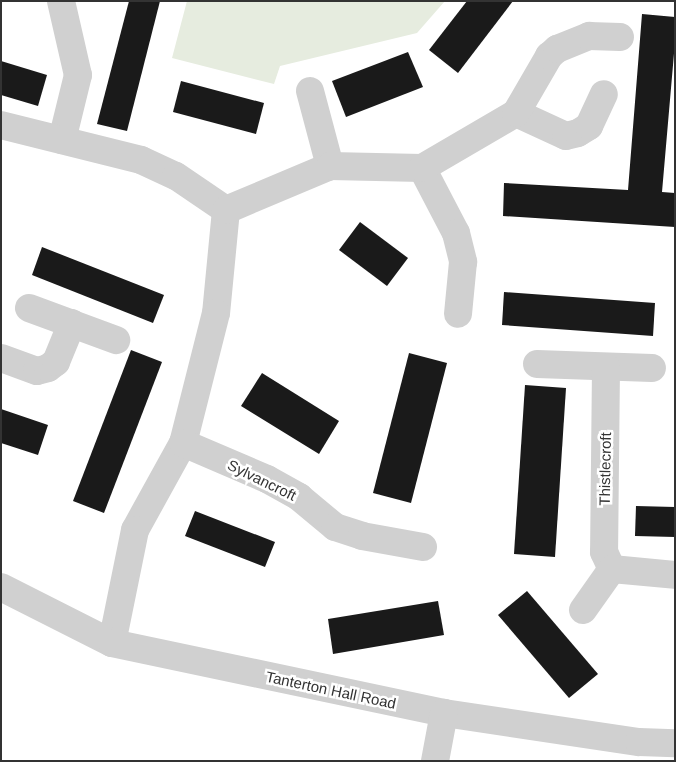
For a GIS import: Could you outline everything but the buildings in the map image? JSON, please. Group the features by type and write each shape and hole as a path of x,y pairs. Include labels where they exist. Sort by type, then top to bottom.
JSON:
{"street":[{"path":"61,1 78,75 62,140"},
{"path":"226,210 330,166 422,168 516,113 549,56 557,49 589,36 620,37"},
{"path":"310,91 330,166"},
{"path":"516,113 566,136 578,133 589,126 604,94"},
{"path":"1,125 141,160 176,176 226,210"},
{"path":"422,168 456,233 463,262 458,314"},
{"path":"112,643 135,530 183,443 216,313 226,210"},
{"path":"29,308 116,340"},
{"path":"1,358 37,371 48,368 56,362 72,323"},
{"path":"537,364 652,368"},
{"name":"Thistlecroft","path":"606,367 604,552 612,569"},
{"name":"Sylvancroft","path":"183,443 266,479 299,497 335,527 362,536 423,547"},
{"path":"583,610 612,569 675,575"},
{"name":"Tanterton Hall Road","path":"1,587 112,643 444,713 639,742 675,743"},
{"path":"434,761 444,713"}],"shaded area":[{"path":"187,1 445,1 417,33 280,66 274,84 172,58"}]}
